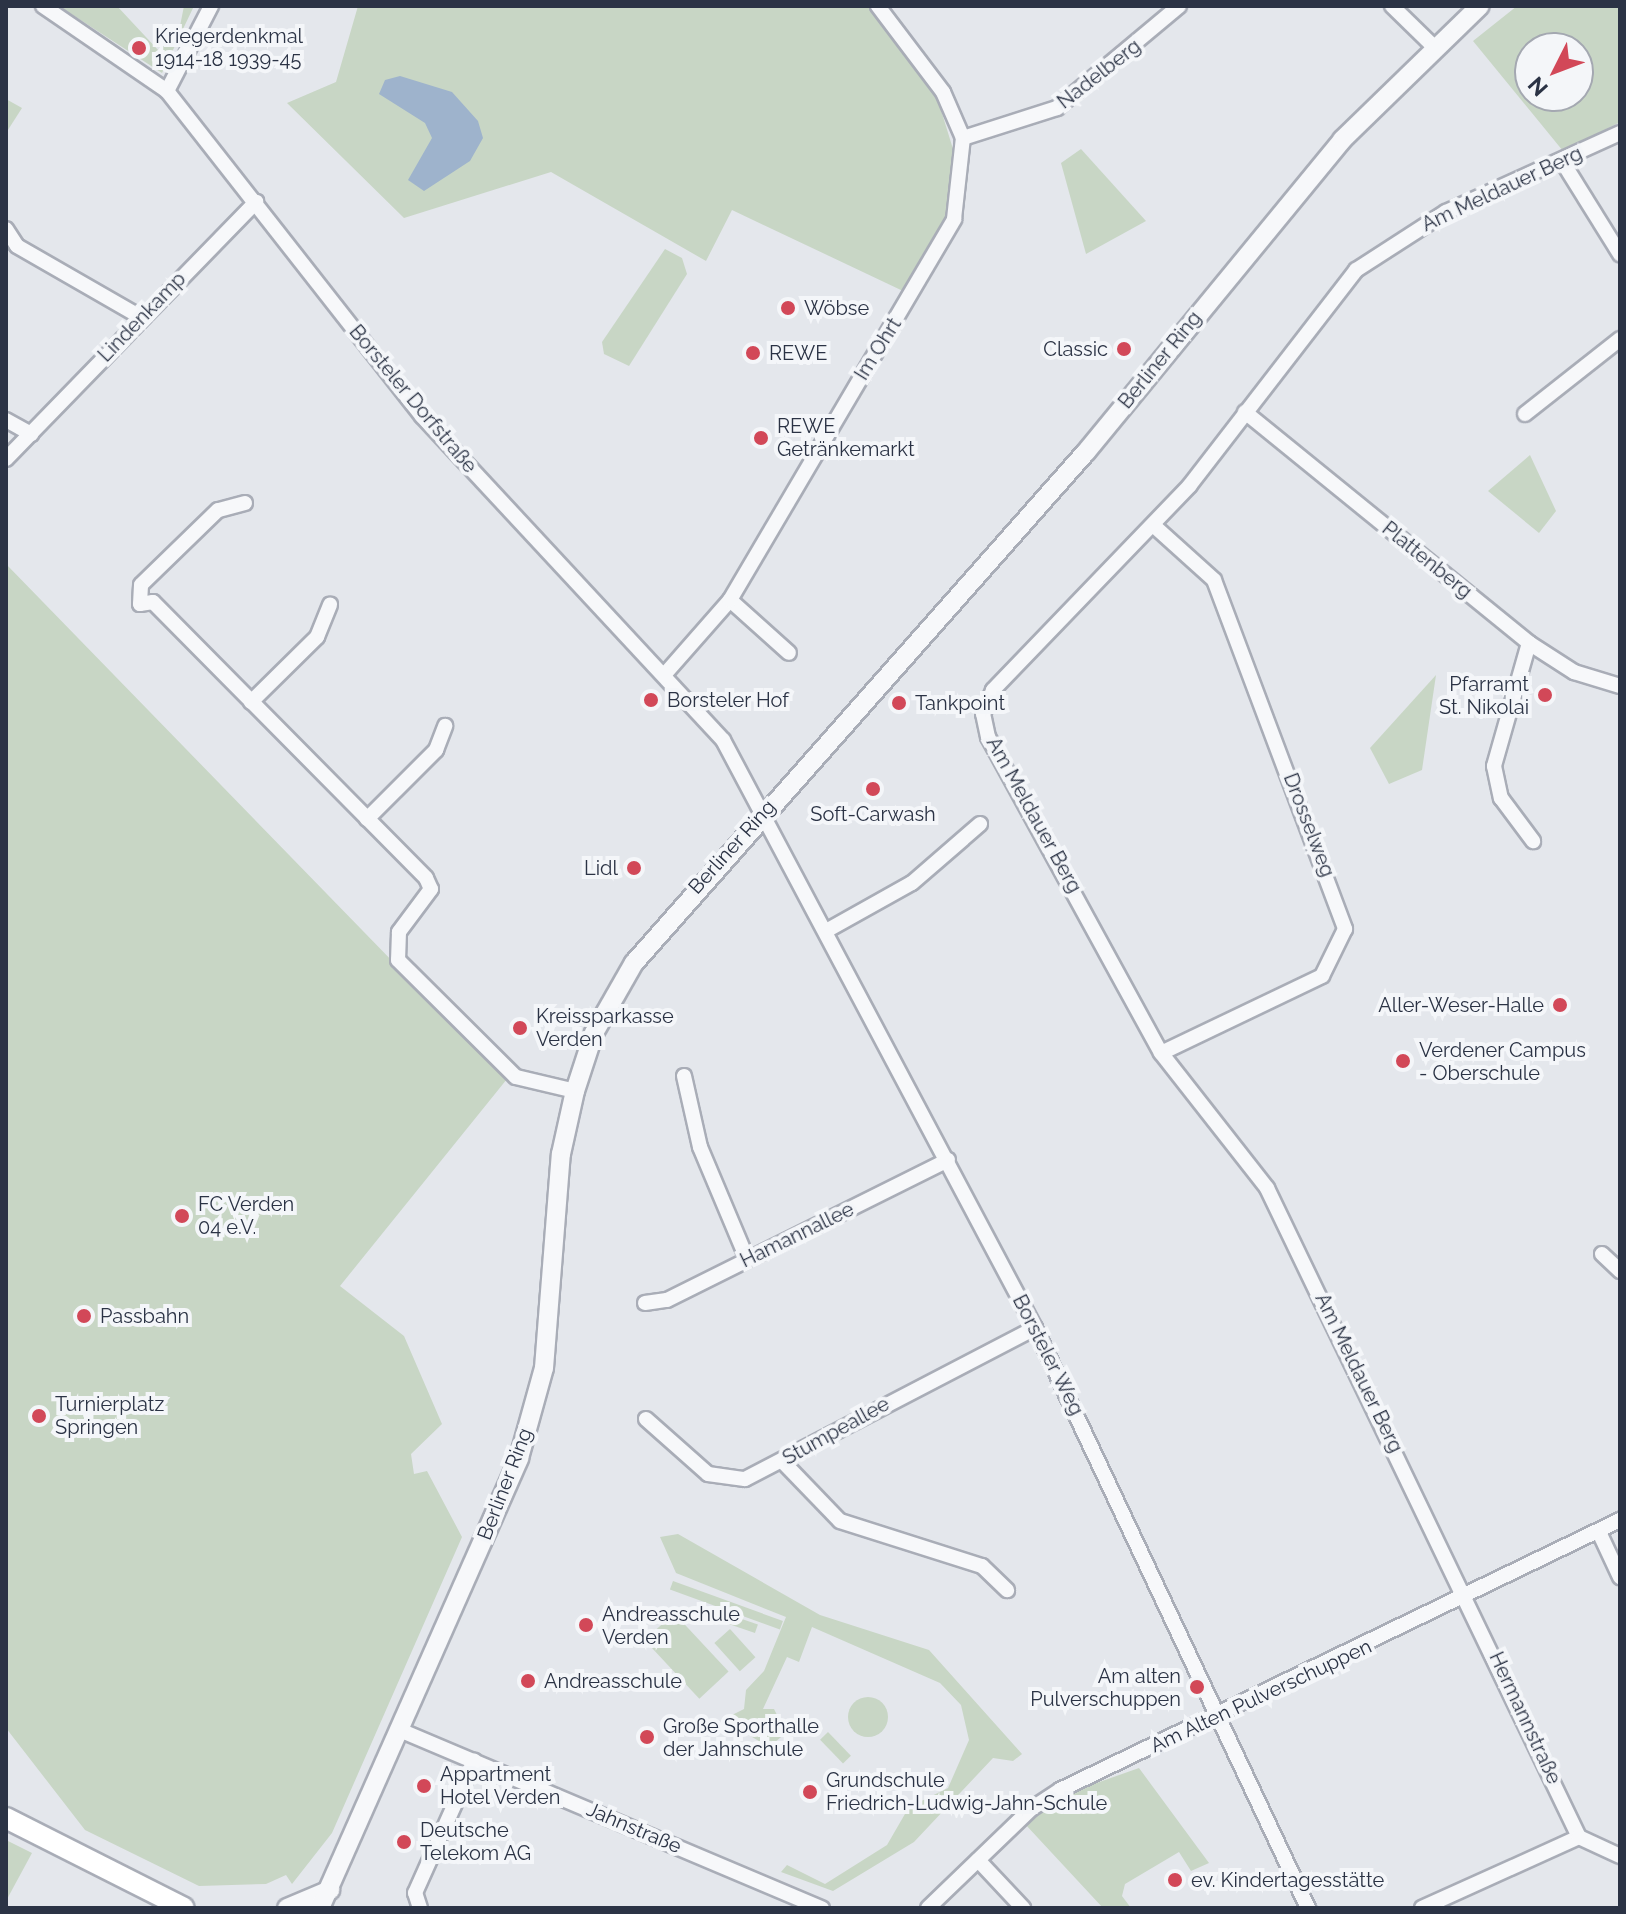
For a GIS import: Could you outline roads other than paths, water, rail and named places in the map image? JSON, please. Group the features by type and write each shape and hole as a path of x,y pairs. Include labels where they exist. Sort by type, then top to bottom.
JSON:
{"main road":[{"path":"6,1818 184,1908"}],"street":[{"name":"Borsteler Dorfstraße","path":"43,6 167,91 440,436 665,674 723,740 764,813"},
{"path":"167,91 211,6"},
{"name":"Im Ohrt","path":"665,674 730,600 954,219 963,138 943,92 878,6"},
{"name":"Nadelberg","path":"963,138 1057,108 1179,6"},
{"path":"1392,6 1434,47"},
{"name":"Berliner Ring","path":"320,1908 332,1893 519,1458 540,1383 561,1154 575,1091 594,1033 634,963 1086,452 1342,140 1434,47 1480,6"},
{"name":"Am Meldauer Berg","path":"1470,1599 1267,1188 1161,1053 988,737 983,714 993,690 1153,525 1356,270 1446,212 1620,133"},
{"path":"1562,161 1620,254"},
{"name":"Lindenkamp","path":"6,459 256,202"},
{"path":"6,229 17,246 142,318"},
{"path":"1525,414 1620,339"},
{"name":"Plattenberg","path":"1245,412 1529,643 1574,672 1620,686"},
{"path":"6,420 31,434"},
{"path":"245,503 218,510 141,585 140,604 153,602 367,819 431,889 399,932 398,960 516,1077 575,1091"},
{"name":"Drosselweg","path":"1153,525 1214,580 1345,929 1322,976 1161,1053"},
{"path":"730,600 789,653"},
{"path":"251,702 317,637 330,605"},
{"path":"1529,643 1494,766 1501,798 1533,841"},
{"path":"367,819 436,750 445,726"},
{"name":"Borsteler Weg","path":"764,813 1035,1328 1220,1714 1308,1908"},
{"path":"826,931 912,883 980,824"},
{"path":"684,1076 700,1147 747,1259"},
{"name":"Hamannallee","path":"645,1303 667,1300 948,1160"},
{"path":"1602,1254 1620,1271"},
{"name":"Stumpeallee","path":"646,1419 719,1480 745,1479 1035,1328"},
{"path":"782,1461 840,1521 982,1566 1007,1590"},
{"name":"Am Alten Pulverschuppen","path":"928,1908 978,1860 1060,1790 1470,1599 1620,1520"},
{"path":"1599,1532 1620,1577"},
{"name":"Hermannstraße","path":"1470,1599 1579,1837"},
{"name":"Jahnstraße","path":"402,1731 822,1908"},
{"path":"420,1908 415,1893 474,1761"},
{"path":"1422,1908 1579,1837 1620,1856"},
{"path":"978,1860 1023,1908"},
{"path":"287,1908 332,1893"}],"water":[{"path":"400,76 452,92 478,121 483,138 470,161 424,191 408,180 432,138 425,123 379,94 385,80"}],"place":[{"name":"Kriegerdenkmal 1914-18 1939-45","path":"139,48"},
{"name":"Wöbse","path":"788,308"},
{"name":"Classic","path":"1124,349"},
{"name":"REWE","path":"753,353"},
{"name":"REWE Getränkemarkt","path":"761,438"},
{"name":"Pfarramt St. Nikolai","path":"1545,695"},
{"name":"Borsteler Hof","path":"651,700"},
{"name":"Tankpoint","path":"899,703"},
{"name":"Soft-Carwash","path":"873,789"},
{"name":"Lidl","path":"634,868"},
{"name":"Aller-Weser-Halle","path":"1560,1005"},
{"name":"Kreissparkasse Verden","path":"520,1028"},
{"name":"Verdener Campus - Oberschule","path":"1403,1061"},
{"name":"FC Verden 04 e.V.","path":"182,1216"},
{"name":"Passbahn","path":"84,1316"},
{"name":"Turnierplatz Springen","path":"39,1416"},
{"name":"Andreasschule Verden","path":"586,1625"},
{"name":"Andreasschule","path":"528,1681"},
{"name":"Am alten Pulverschuppen","path":"1197,1687"},
{"name":"Große Sporthalle der Jahnschule","path":"647,1737"},
{"name":"Appartment Hotel Verden","path":"424,1786"},
{"name":"Grundschule Friedrich-Ludwig-Jahn-Schule","path":"810,1792"},
{"name":"Deutsche Telekom AG","path":"404,1842"},
{"name":"ev. Kindertagesstätte","path":"1175,1880"}]}
